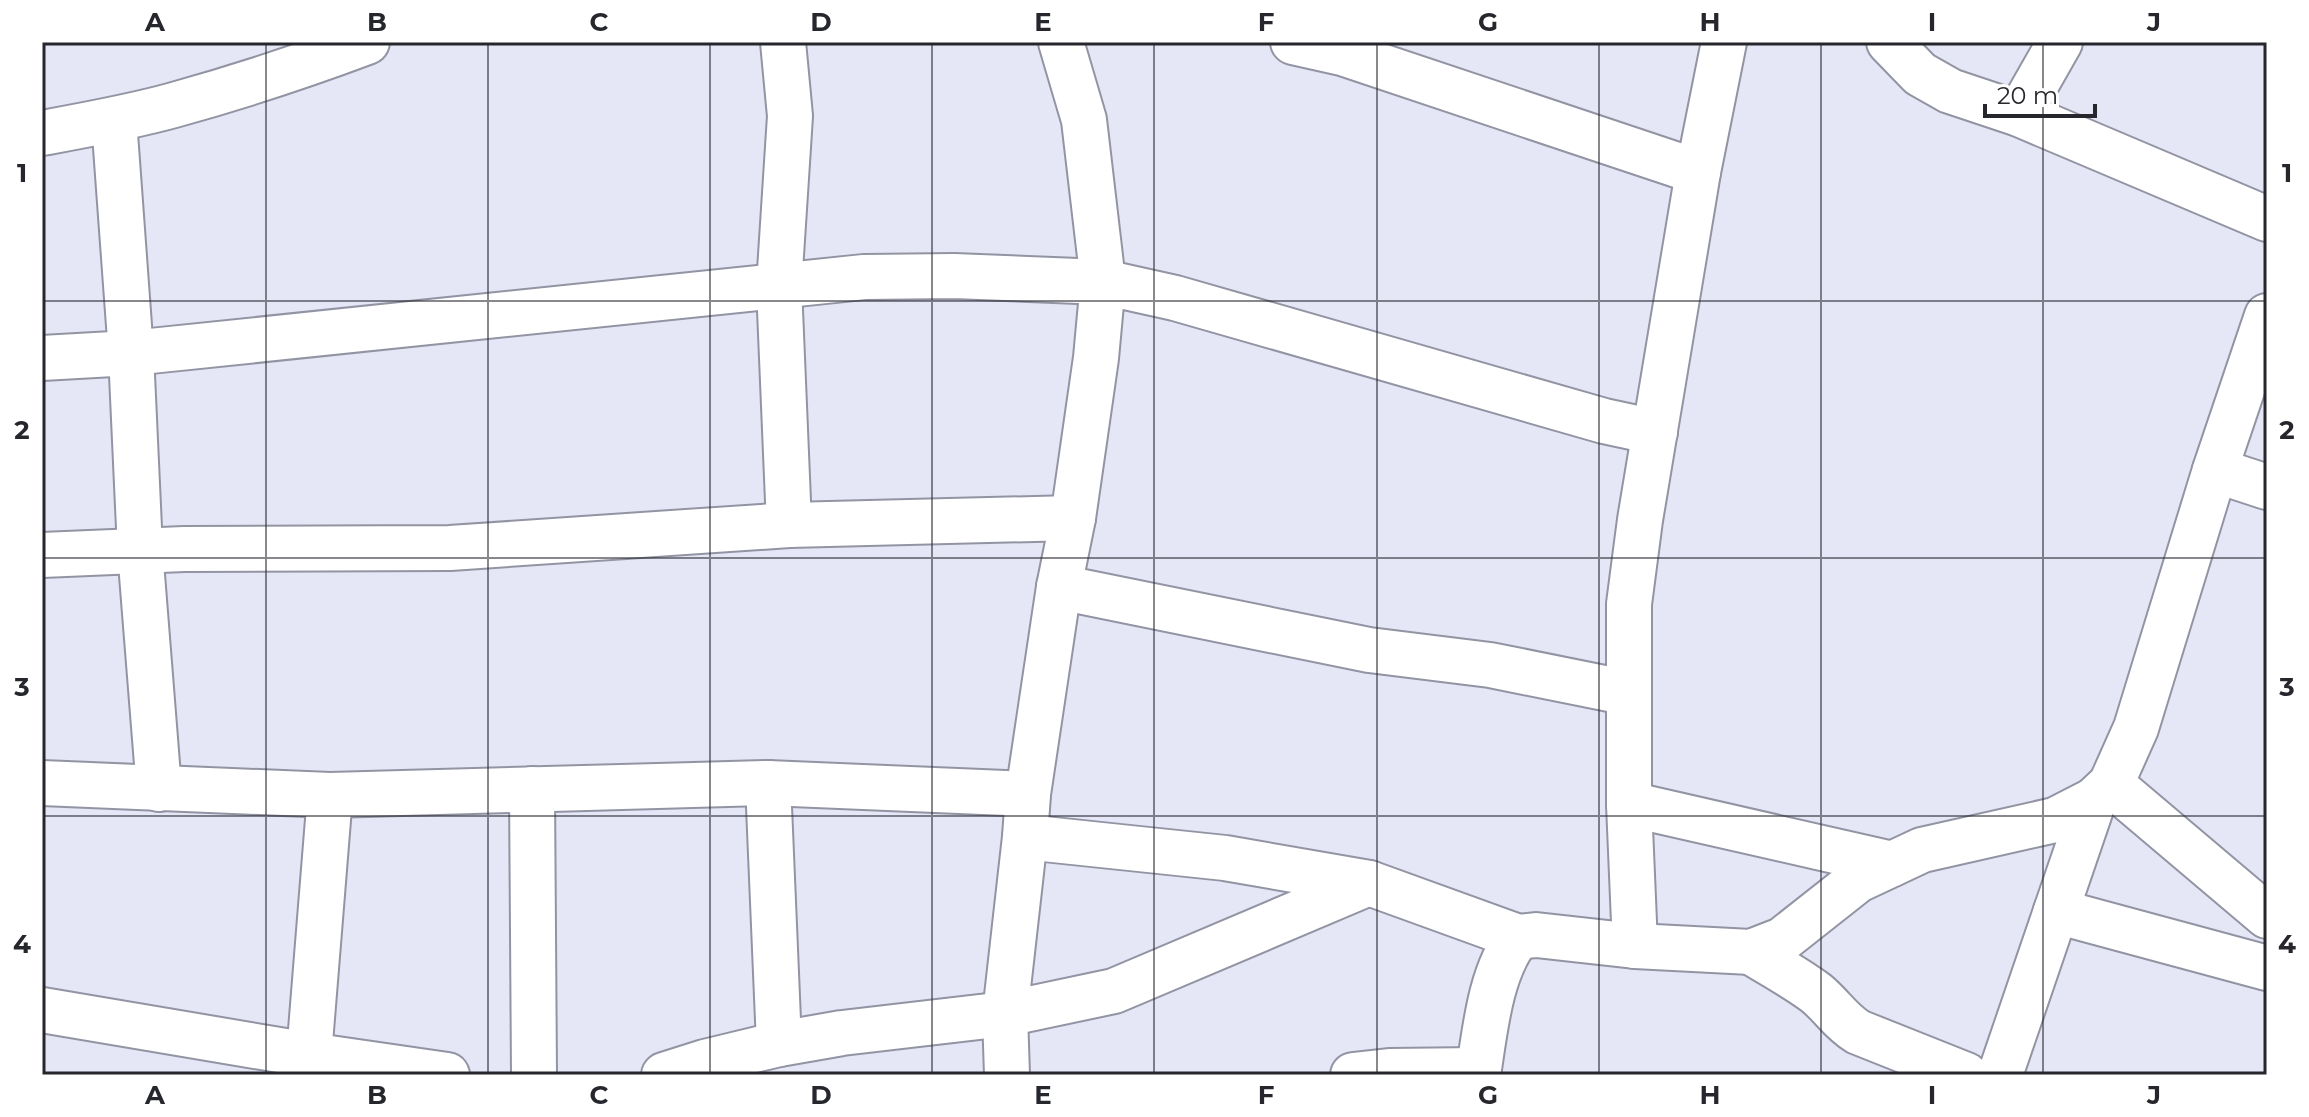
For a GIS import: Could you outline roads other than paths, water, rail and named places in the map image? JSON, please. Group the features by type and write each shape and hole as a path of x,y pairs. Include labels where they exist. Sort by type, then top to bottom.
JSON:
{"street":[{"path":"42,133 174,106 306,65 367,42"},
{"path":"783,42 790,116 779,286 789,525"},
{"path":"1007,1075 1005,1014 1028,794 1059,587 1073,518 1096,358 1103,282 1084,120 1061,42"},
{"path":"1293,42 1343,48 1698,172"},
{"path":"1635,946 1629,804 1629,604 1698,172 1724,42"},
{"path":"1889,42 1920,74 1950,91 2019,114 2267,219"},
{"path":"2019,114 2060,42"},
{"path":"114,120 131,353 140,550 159,789"},
{"path":"42,358 131,353 864,277 1103,282 1175,298 1604,421 1655,432"},
{"path":"2000,1075 2056,911 2102,792 2136,728 2215,470 2267,316"},
{"path":"2215,470 2267,487"},
{"path":"42,555 140,550 450,548 789,525 1073,518"},
{"path":"1059,587 1369,650 1490,665 1629,693"},
{"path":"42,783 330,795 768,783 1028,794"},
{"path":"768,783 779,1044"},
{"path":"532,789 534,1075"},
{"path":"1025,837 1225,858 1369,883 1518,937 1536,935 1635,946 1751,952 1782,940 1858,880 1922,850 2055,820 2102,792"},
{"path":"2102,792 2267,916"},
{"path":"291,1060 330,795"},
{"path":"1629,804 1892,864"},
{"path":"664,1075 779,1044 842,1033 1005,1014 1114,991 1369,883"},
{"path":"2056,911 2267,968"},
{"path":"1353,1075 1389,1071 1479,1072 1490,1003 1508,950 1518,937"},
{"path":"1751,952 1814,991 1846,1025 1858,1032 1966,1075"},
{"path":"42,1010 291,1060 447,1075"}]}
